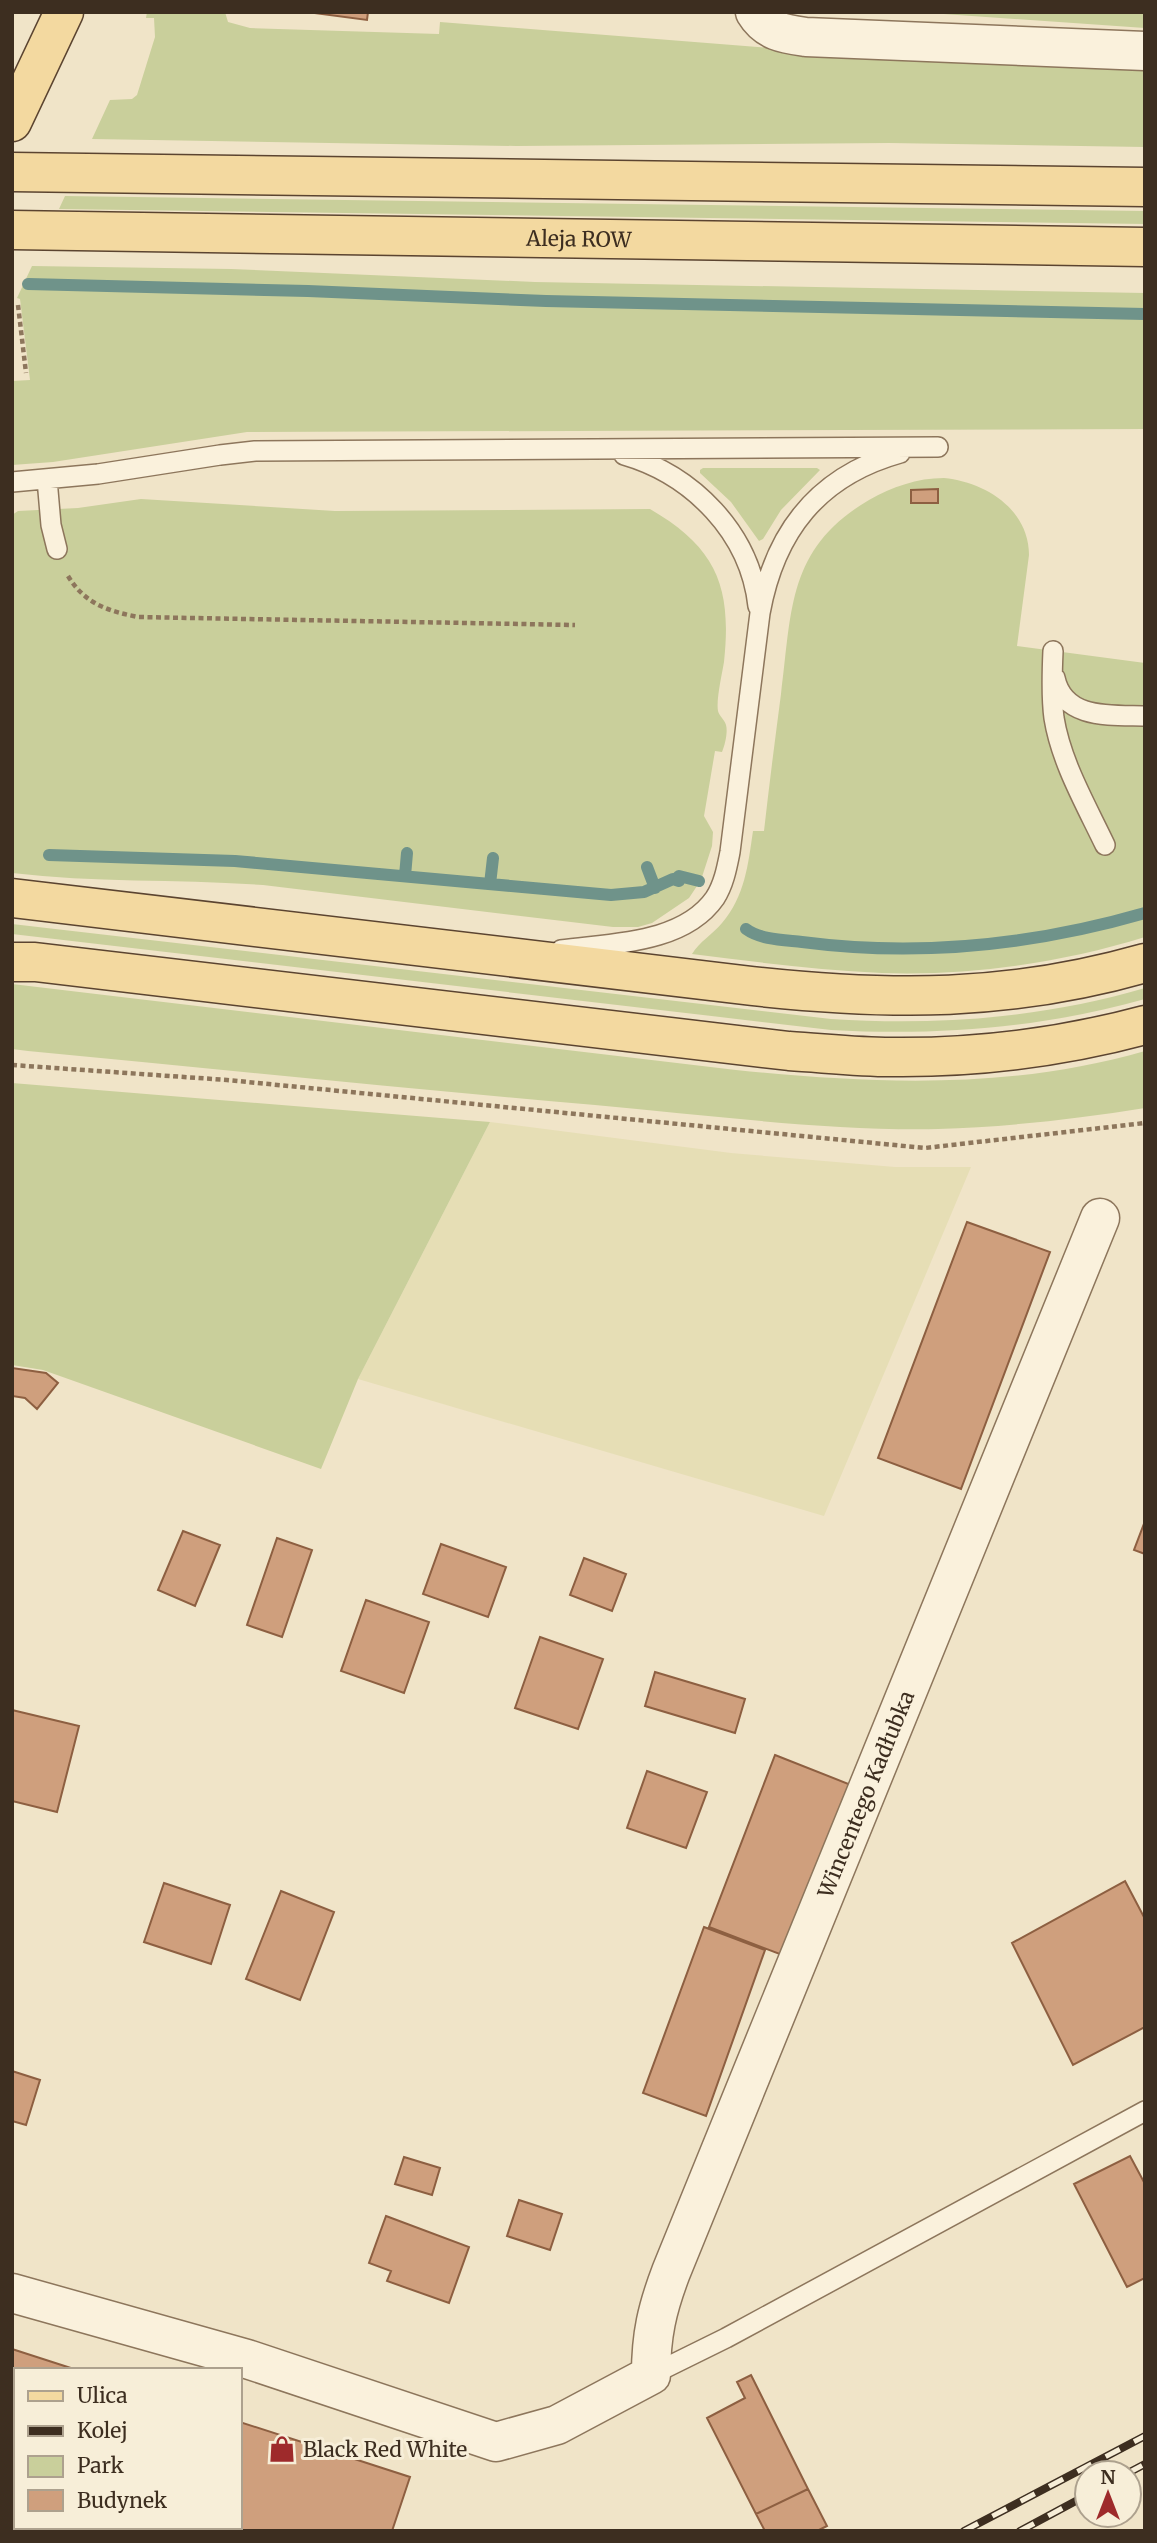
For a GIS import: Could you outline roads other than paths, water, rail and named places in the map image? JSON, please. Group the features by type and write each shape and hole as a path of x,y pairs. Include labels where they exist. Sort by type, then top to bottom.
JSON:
{"main road":[{"path":"12,122 63,14"},
{"path":"12,172 1145,187"},
{"name":"Aleja ROW","path":"12,230 1145,247"},
{"path":"1084,246 1145,260"},
{"path":"12,898 820,993 915,997 1012,990 1145,963"},
{"path":"12,962 35,962 789,1051 877,1057 935,1057 1032,1048 1145,1025"}],"street":[{"path":"755,12 772,30 806,37 1145,51"},
{"name":"Wincentego Kadłubka","path":"652,2375 652,2340 660,2300 1100,1218"},
{"path":"12,2293 247,2359 496,2442 557,2425 652,2375"}],"lane":[{"path":"12,482 107,473 255,451 934,447 889,457 835,482 816,498 792,526 778,551 769,577 759,625 730,852 722,884 715,898 700,914 670,933 511,958"},
{"path":"584,450 620,454 652,465 682,482 707,503 734,537 752,575 758,601 759,625"},
{"path":"47,479 51,525 57,549"},
{"path":"1105,845 1072,774 1058,734 1053,701 1053,655 1057,686 1071,705 1095,714 1145,716"},
{"path":"652,2375 726,2338 1145,2111"}],"waterway":[{"path":"28,284 308,291 546,301 1145,314"},
{"path":"405,876 407,853"},
{"path":"49,855 235,861 611,895 644,892 673,879 679,881"},
{"path":"490,884 493,858"},
{"path":"647,867 655,888"},
{"path":"676,879 679,876 699,881"},
{"path":"746,929 752,933 788,941 845,946 932,948 1061,933 1145,913"}],"railway":[{"path":"964,2531 1145,2436"},
{"path":"1020,2531 1073,2503"}],"place":[{"name":"Black Red White","path":"282,2449"}]}
